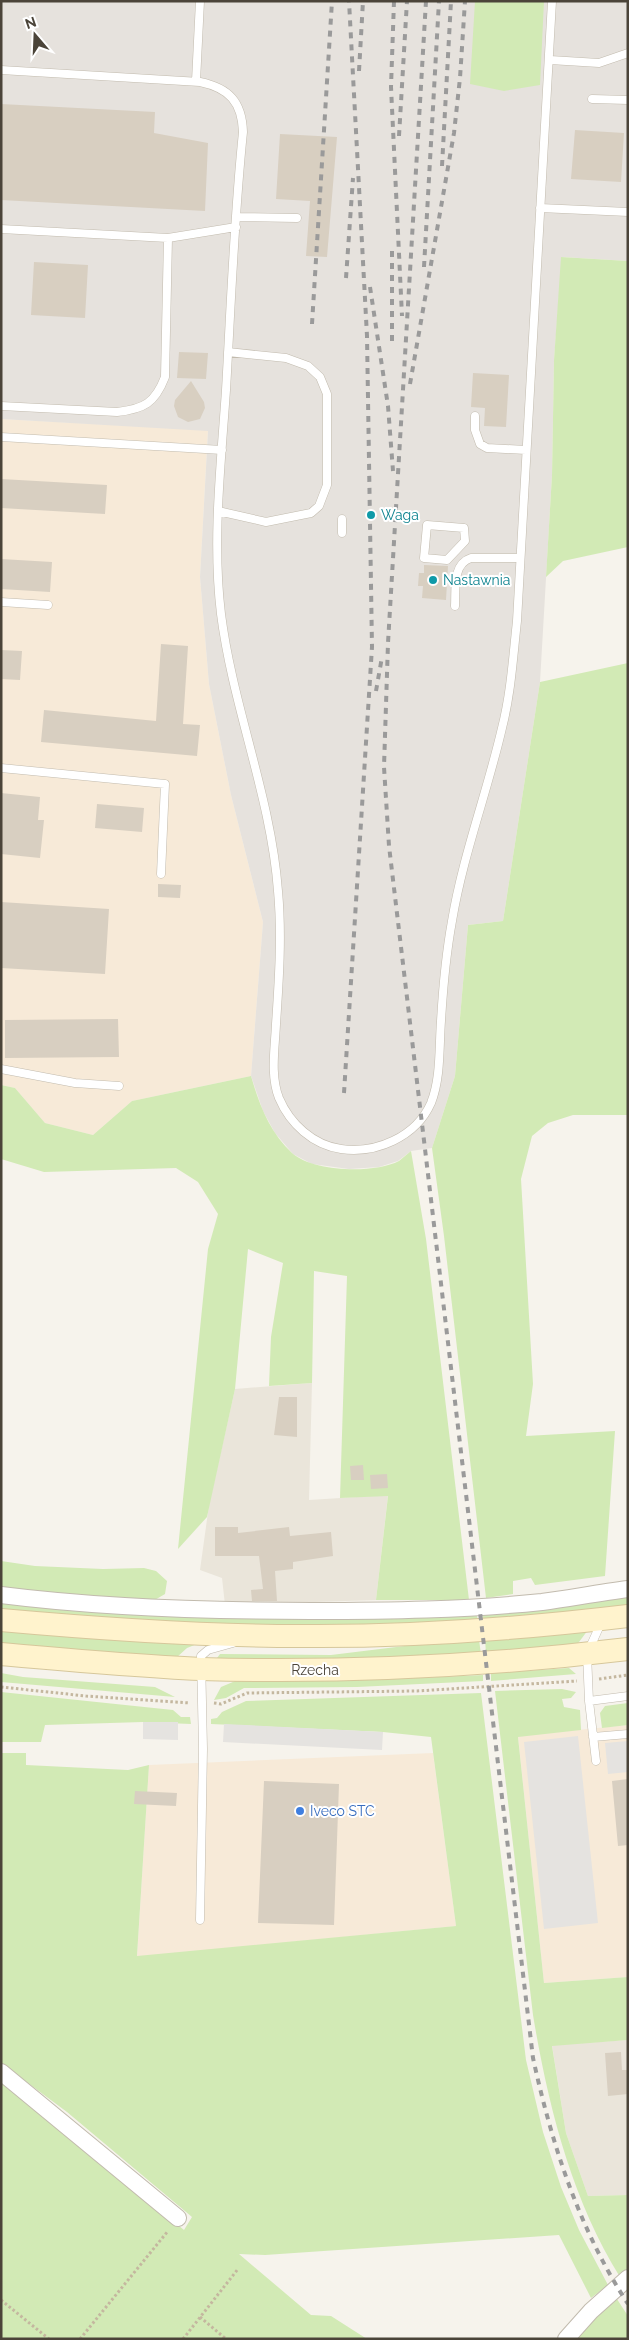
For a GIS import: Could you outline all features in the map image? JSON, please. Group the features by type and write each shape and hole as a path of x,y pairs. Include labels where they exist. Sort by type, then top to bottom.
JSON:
{"main road":[{"path":"1,1620 160,1632 259,1636 426,1634 628,1616"},
{"name":"Rzecha","path":"1,1654 201,1669 307,1670 406,1668 628,1649"}],"street":[{"path":"1,1595 73,1603 169,1609 328,1611 487,1606 542,1602 628,1589"},
{"path":"1,2072 178,2218"},
{"path":"566,2339 591,2311 628,2278"}],"lane":[{"path":"196,82 200,1"},
{"path":"1,70 196,82 214,85 224,90 239,108 243,132 218,510 218,578 224,639 232,682 264,801 276,868 280,954 274,1079 284,1107 294,1123 318,1142 336,1149 357,1150 376,1148 392,1141 409,1130 421,1119 430,1103 438,1066 445,964 457,893 489,779 508,697 515,636 520,558 552,1"},
{"path":"550,60 599,63 628,53"},
{"path":"592,99 628,100"},
{"path":"540,208 628,212"},
{"path":"237,217 297,218"},
{"path":"1,229 168,238 236,226"},
{"path":"1,406 117,412 135,410 149,403 159,392 165,377 168,238"},
{"path":"218,510 266,522 310,514 319,506 327,485 327,394 320,376 308,366 286,358 228,352"},
{"path":"475,416 475,430 480,444 487,448 526,450"},
{"path":"1,438 222,450"},
{"path":"342,520 342,533"},
{"path":"427,525 464,528 465,541 457,549 447,560 424,558 427,525"},
{"path":"457,549 463,560"},
{"path":"463,560 479,557 520,558"},
{"path":"455,606 458,569 463,560"},
{"path":"1,602 48,605"},
{"path":"1,768 164,784 161,874"},
{"path":"1,1069 75,1083 119,1086"},
{"path":"596,1761 587,1681 587,1654 603,1618"},
{"path":"200,1920 203,1749 201,1656 208,1650 259,1636"},
{"path":"589,1701 628,1696"},
{"path":"593,1737 628,1734"}],"path":[{"path":"1,1686 86,1696 221,1704 247,1693 408,1691 587,1681 628,1675"},
{"path":"80,2339 178,2218"},
{"path":"183,2339 238,2270"},
{"path":"1,2300 49,2339"},
{"path":"200,2317 226,2339"}],"shaded area":[{"path":"1,1 628,1 628,261 562,257 554,360 552,475 540,682 503,921 468,925 455,1076 432,1148 411,1151 398,1161 379,1167 349,1169 312,1164 293,1154 275,1133 263,1111 251,1076 263,922 231,795 209,684 200,577 208,431 1,419"},
{"path":"1,419 208,430 200,577 209,684 231,795 263,922 251,1076 132,1101 93,1135 45,1123 15,1088 1,1085"},
{"path":"312,1383 309,1500 388,1495 376,1600 225,1605 222,1578 200,1570 209,1505 235,1389"},
{"path":"143,1722 178,1722 178,1740 143,1739"},
{"path":"224,1724 383,1732 382,1750 223,1742"},
{"path":"628,1725 628,1977 544,1983 518,1736"},
{"path":"578,1736 598,1923 544,1929 524,1742"},
{"path":"628,1741 628,1772 608,1774 605,1743"},
{"path":"433,1753 456,1926 137,1957 149,1765"},
{"path":"628,2040 628,2195 588,2196 566,2133 552,2045"}],"green space":[{"path":"475,1 544,1 540,85 504,91 470,84"},
{"path":"561,257 628,261 628,547 563,561 546,577 552,475 554,360"},
{"path":"628,663 628,1115 573,1115 548,1123 532,1136 521,1179 533,1384 526,1436 615,1431 605,1576 535,1585 531,1578 513,1581 513,1594 486,1598 432,1148 455,1076 468,925 503,921 540,682"},
{"path":"251,1076 271,1127 284,1145 302,1159 314,1164 344,1169 375,1168 399,1161 411,1151 426,1239 469,1600 376,1600 388,1496 340,1498 347,1276 314,1271 312,1383 269,1386 271,1337 283,1263 248,1249 235,1389 207,1517 178,1549 208,1249 218,1214 198,1182 176,1168 44,1172 1,1159 1,1085 15,1088 45,1123 93,1135 132,1101"},
{"path":"1,1561 35,1566 103,1569 144,1568 156,1571 167,1581 165,1594 153,1601 12,1589 1,1586"},
{"path":"628,1596 628,1606 483,1620 482,1612"},
{"path":"1,1600 170,1616 275,1619 476,1613 478,1620 338,1627 222,1626 1,1609"},
{"path":"1,1630 197,1644 187,1648 176,1658 1,1644"},
{"path":"588,1630 576,1646 486,1654 485,1639"},
{"path":"479,1640 481,1654 409,1658 217,1658 220,1654 331,1655 429,1643"},
{"path":"569,1668 576,1674 491,1681 491,1673"},
{"path":"1,1673 23,1677 155,1687 175,1697 1,1682"},
{"path":"483,1675 483,1681 357,1687 244,1688 226,1698 214,1700 221,1687 240,1679 372,1680"},
{"path":"562,1689 576,1692 571,1698 562,1699 564,1707 580,1710 581,1730 518,1737 544,1983 628,1977 628,2040 552,2046 566,2133 588,2196 628,2195 628,2270 620,2277 603,2247 575,2183 554,2117 546,2083 533,2015 495,1691"},
{"path":"1,1692 173,1710 181,1717 190,1717 191,1724 143,1722 45,1725 41,1742 1,1742"},
{"path":"481,1693 526,2060 543,2132 561,2187 579,2230 608,2285 591,2298 559,2235 265,2255 239,2254 311,2315 331,2316 367,2339 1,2339 1,2079 184,2230 192,2217 67,2112 1,2063 1,1753 26,1753 26,1765 128,1770 149,1765 137,1956 456,1926 431,1737 383,1732 211,1724 211,1719 217,1718 222,1712 246,1701"},
{"path":"628,1703 628,1725 602,1728 600,1713 605,1706"},
{"path":"615,2296 628,2316 628,2339 575,2339"}],"building":[{"path":"1,104 155,112 154,133 208,143 205,211 1,200"},
{"path":"575,130 624,133 621,182 571,179"},
{"path":"280,134 337,137 327,257 306,256 310,201 276,199"},
{"path":"34,262 88,265 85,318 31,315"},
{"path":"179,352 208,353 206,379 177,378"},
{"path":"473,373 509,375 506,427 484,426 485,408 471,407"},
{"path":"191,381 204,402 205,408 200,419 188,422 178,417 174,406 175,400"},
{"path":"1,479 107,485 105,514 1,508"},
{"path":"1,559 52,562 50,592 1,589"},
{"name":"Nastawnia","path":"424,565 448,566 446,600 422,598 423,586 418,586 419,573 424,573"},
{"path":"161,644 188,646 183,724 200,725 197,756 41,742 44,710 156,721"},
{"path":"1,650 22,651 20,680 1,679"},
{"path":"1,793 40,797 38,820 44,820 40,858 1,854"},
{"path":"97,804 144,808 142,832 95,828"},
{"path":"158,884 181,885 180,898 158,897"},
{"path":"1,902 109,909 105,974 1,968"},
{"path":"118,1019 119,1057 5,1058 5,1020"},
{"path":"279,1397 297,1397 297,1437 274,1435"},
{"path":"363,1465 364,1480 351,1480 350,1466"},
{"path":"387,1474 388,1488 371,1489 370,1475"},
{"path":"215,1527 238,1527 238,1533 289,1527 290,1536 331,1532 333,1556 293,1562 293,1569 275,1571 277,1601 252,1601 251,1590 263,1589 259,1556 215,1556"},
{"path":"628,1779 628,1845 618,1846 612,1781"},
{"path":"264,1781 339,1784 334,1925 258,1923"},
{"path":"135,1791 177,1793 176,1806 134,1804"},
{"path":"621,2052 622,2070 628,2070 628,2094 608,2096 605,2053"}],"railway":[{"path":"312,324 332,1"},
{"path":"344,1093 372,647 367,336 349,1"},
{"path":"359,71 363,1"},
{"path":"394,1 391,87 402,316"},
{"path":"399,136 407,1"},
{"path":"426,1 388,643 384,767 389,846 533,2058 549,2123 569,2186 595,2246 628,2304"},
{"path":"424,267 439,1"},
{"path":"442,166 451,1"},
{"path":"410,384 454,133 465,1"},
{"path":"346,278 353,178"},
{"path":"392,251 392,342"},
{"path":"370,287 388,406 393,471"},
{"path":"376,691 382,657"}],"place":[{"name":"Waga","path":"371,515"},
{"name":"Nastawnia","path":"433,580"},
{"name":"Iveco STC","path":"300,1811"}]}
